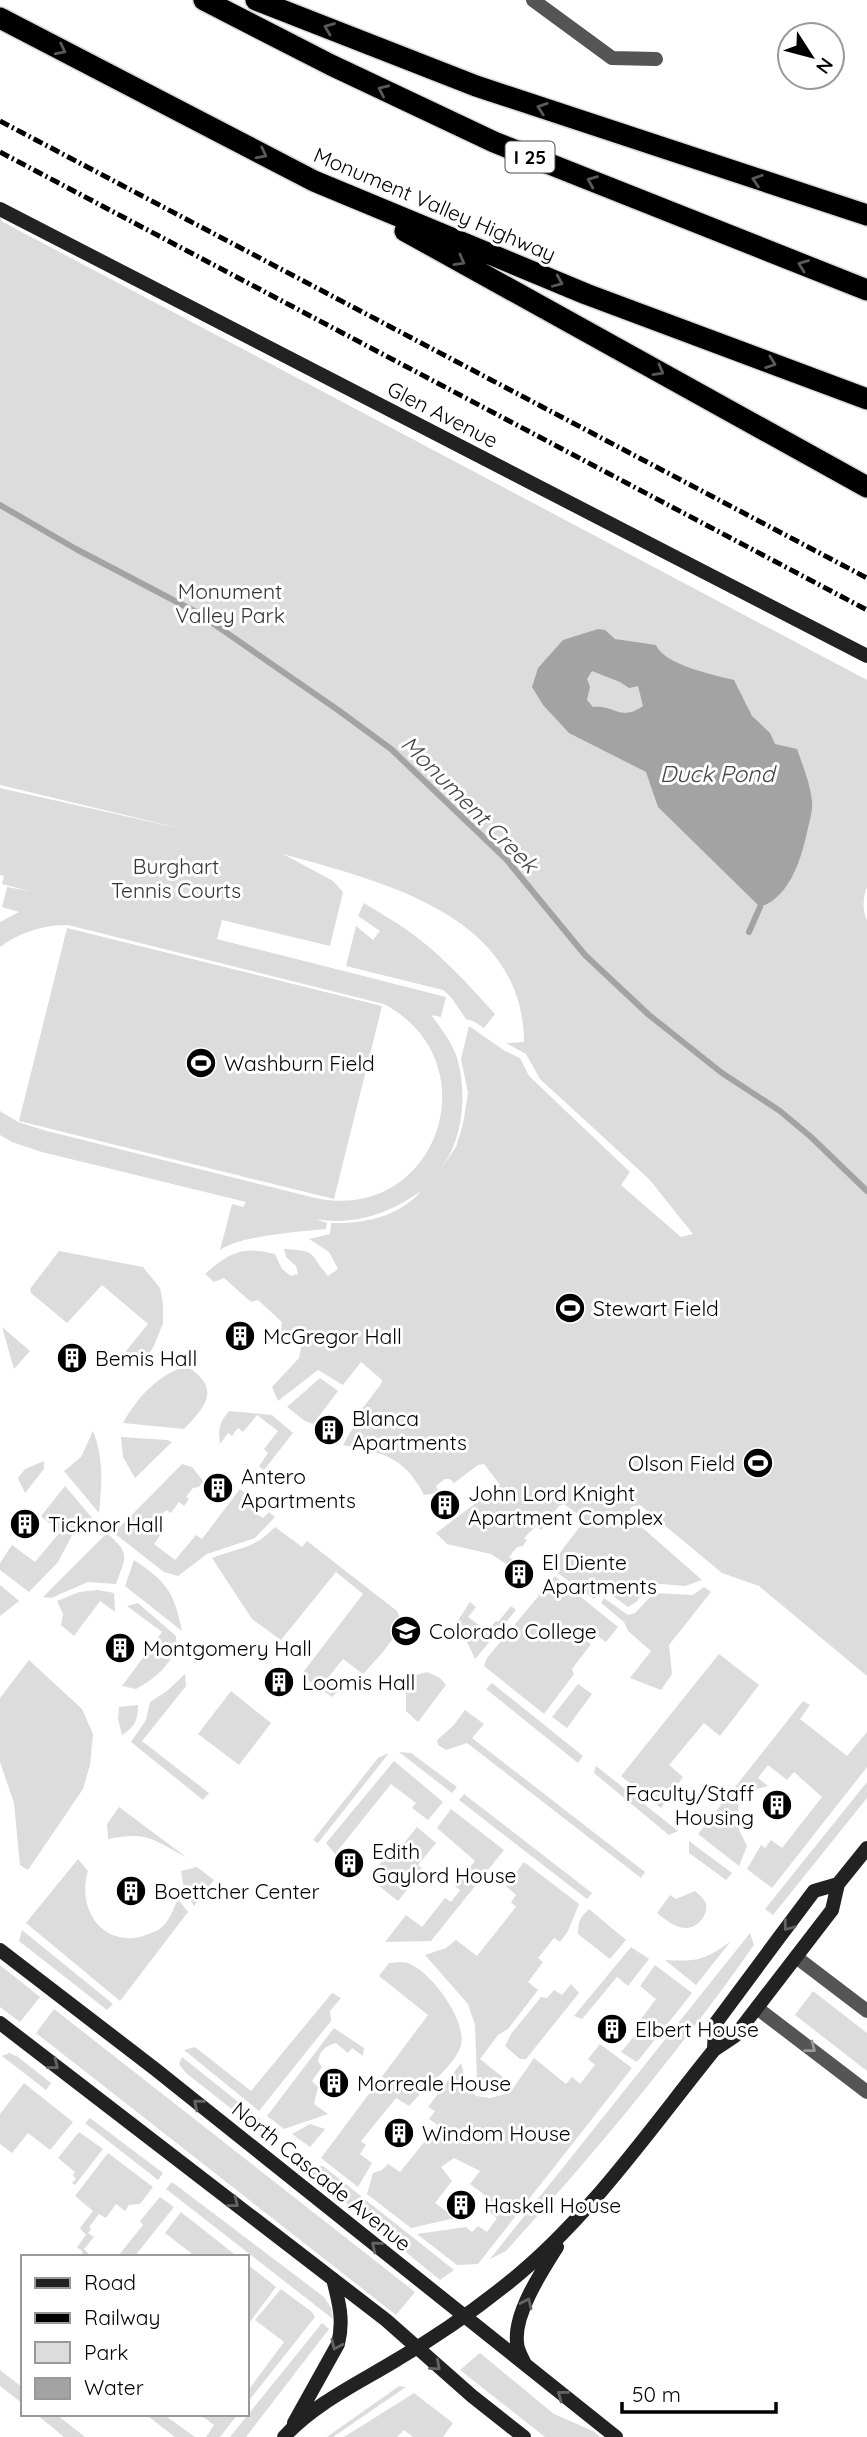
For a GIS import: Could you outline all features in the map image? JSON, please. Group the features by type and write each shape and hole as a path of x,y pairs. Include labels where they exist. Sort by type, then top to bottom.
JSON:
{"highway":[{"name":"I 25","path":"204,0 331,65 494,142 867,289"},
{"path":"256,0 476,86 867,215"},
{"name":"Monument Valley Highway","path":"0,18 314,181 586,294 867,399"},
{"path":"314,181 867,487"}],"main road":[{"name":"Glen Avenue","path":"0,209 867,656"},
{"path":"527,2367 516,2341 520,2317 544,2268 570,2227 714,2050 735,2036 757,2008 832,1910 838,1884 867,1848"},
{"path":"714,2050 715,2024 762,1960 814,1891 838,1884"},
{"name":"North Cascade Avenue","path":"0,1950 155,2069 616,2437"},
{"path":"0,2023 386,2320 524,2437"},
{"path":"287,2433 334,2397 464,2317 509,2283 570,2227"},
{"path":"287,2433 338,2344 341,2312 333,2279"}],"street":[{"path":"533,0 612,58 656,59"},
{"path":"796,1957 867,2011"},
{"path":"757,2008 867,2092"}],"green space":[{"name":"Monument Valley Park","path":"0,217 3,222 867,680 867,887 864,912 867,920 867,1676 759,1586 722,1573 640,1505 631,1507 629,1516 702,1580 685,1586 661,1584 648,1587 636,1602 628,1607 604,1589 594,1599 549,1567 585,1520 564,1504 559,1506 541,1530 536,1526 524,1538 527,1540 509,1557 512,1559 508,1565 491,1554 447,1544 436,1533 500,1485 484,1464 478,1465 454,1483 445,1479 436,1486 438,1490 424,1495 409,1472 391,1458 343,1445 355,1424 358,1426 366,1412 362,1409 382,1380 361,1362 343,1385 318,1370 278,1401 272,1387 299,1358 301,1348 281,1332 282,1322 258,1300 251,1302 224,1278 214,1282 205,1274 230,1256 254,1251 275,1254 282,1269 291,1276 298,1274 296,1266 286,1257 284,1249 308,1252 328,1276 338,1269 329,1252 309,1239 330,1234 331,1223 368,1220 391,1213 421,1191 397,1206 372,1216 344,1221 316,1219 327,1223 326,1229 256,1238 220,1250 232,1204 243,1207 246,1202 42,1152 0,1135 0,1111 18,1122 47,1131 315,1198 357,1200 393,1187 419,1163 436,1132 442,1098 436,1062 417,1030 384,1004 68,925 32,930 0,947 0,922 19,912 2,907 7,887 29,891 2,884 4,876 0,875 0,788 187,830 0,785","holes":["283,854 362,877 402,892 440,911 473,934 500,963 517,998 524,1042 506,1043 526,1054 540,1079 649,1179 693,1234 681,1237 621,1185 630,1172 529,1076 520,1058 469,1026 461,1059 468,1093 463,1124 456,1147 438,1173 455,1143 462,1107 462,1082 457,1058 431,1015 441,1017 446,997 217,939 222,920 330,946 343,892 333,881"]},
{"path":"364,903 419,939 464,980 495,1014 484,1028 466,1019 443,990 346,966 356,926 373,940 380,931 358,916"},
{"name":"Washburn Field","path":"67,928 382,1006 334,1199 19,1121"},
{"path":"59,1251 143,1267 160,1288 163,1323 154,1346 142,1364 126,1351 148,1324 102,1285 67,1323 31,1293 30,1289"},
{"path":"2,1327 30,1351 14,1369"},
{"path":"187,1366 204,1382 207,1397 199,1412 184,1429 123,1423 149,1388 167,1375"},
{"path":"320,1378 338,1391 313,1424 287,1407"},
{"path":"229,1411 272,1415 293,1433 264,1470 259,1466 268,1453 264,1449 278,1431 257,1415 243,1432 238,1428 232,1436 228,1433 220,1444 220,1426"},
{"path":"93,1431 101,1462 99,1513 64,1471 81,1457"},
{"path":"121,1437 172,1442 135,1478 123,1457"},
{"path":"44,1461 44,1469 25,1493 18,1478 25,1469"},
{"path":"182,1464 192,1467 203,1481 186,1497 189,1499 184,1506 179,1502 171,1513 166,1510 158,1520 162,1524 156,1531 161,1534 154,1544 175,1560 196,1535 202,1539 240,1489 260,1505 255,1513 263,1518 269,1512 275,1517 255,1538 207,1554 178,1576 164,1572 114,1533"},
{"path":"65,1486 93,1519 77,1526 58,1562 29,1592 0,1570 0,1563 12,1545 35,1562 60,1532 41,1516"},
{"path":"275,1527 302,1547 307,1541 397,1611 403,1625 363,1674 343,1659 327,1679 339,1690 332,1697 301,1675 363,1594 336,1572 281,1640 252,1619 212,1558 253,1544"},
{"path":"107,1533 120,1546 124,1556 116,1584 88,1582 51,1598 43,1597"},
{"path":"134,1560 167,1589 176,1607 182,1631 125,1586"},
{"path":"555,1576 618,1627 606,1642 593,1633 587,1641 591,1644 572,1669 574,1674 544,1714 484,1666 487,1658"},
{"path":"0,1585 19,1601 0,1616"},
{"path":"704,1587 711,1592 669,1645 672,1674 661,1690 630,1678 651,1651 628,1631 624,1622 601,1603 604,1598 628,1615 635,1613 654,1593 693,1595"},
{"path":"98,1590 114,1593 115,1612 100,1601 74,1636 61,1625 63,1614 57,1601 79,1592"},
{"path":"470,1602 476,1607 468,1617 487,1631 511,1606 516,1610 475,1659 455,1625"},
{"path":"138,1603 176,1636 176,1645 164,1668 136,1689 122,1686 162,1632 127,1606"},
{"path":"719,1654 759,1685 720,1736 704,1723 669,1765 683,1777 661,1808 621,1776"},
{"path":"29,1660 82,1709 93,1734 90,1765 83,1789 28,1870 20,1865 14,1803 0,1762 0,1698"},
{"path":"427,1672 440,1678 446,1685 418,1722 406,1711 406,1687 412,1676"},
{"path":"185,1674 186,1686 142,1741 209,1793 203,1800 131,1742 146,1720 150,1702"},
{"path":"492,1683 583,1756 578,1763 486,1689"},
{"path":"578,1684 592,1694 567,1728 552,1717"},
{"path":"231,1691 271,1723 239,1765 198,1734"},
{"path":"803,1701 810,1705 800,1719 847,1756 867,1732 867,1767 772,1888 747,1869 761,1845 765,1848 771,1840 782,1848 822,1797 794,1772 787,1780 768,1765 758,1778 768,1786 749,1791 738,1805 739,1830 747,1846 739,1866 698,1834"},
{"path":"138,1705 135,1723 122,1735 118,1719 119,1707"},
{"path":"465,1710 484,1724 472,1738 645,1872 641,1878 467,1743 446,1750 438,1745 437,1740 453,1726"},
{"path":"399,1752 411,1753 457,1787 452,1793"},
{"path":"389,1753 318,1843 313,1840 378,1758"},
{"path":"394,1761 443,1802 428,1820 412,1808 416,1803 391,1784 335,1854 326,1843"},
{"path":"596,1765 678,1831 669,1835 594,1773"},
{"path":"867,1782 867,1798 773,1915 765,1909"},
{"path":"464,1794 592,1893 587,1899 459,1800"},
{"path":"119,1807 186,1857 141,1836 108,1839 107,1824"},
{"path":"451,1809 504,1850 431,1941 385,1942 406,1915 422,1927 445,1898 451,1902 460,1890 455,1886 475,1861 437,1828"},
{"path":"417,1827 436,1843 418,1865 423,1870 398,1901 369,1878 391,1849 396,1853"},
{"path":"689,1841 732,1873 726,1880 689,1853"},
{"path":"78,1859 88,1871 85,1886 90,1912 106,1932 131,1938 154,1932 167,1921 178,1899 188,1912 120,2001 26,1923"},
{"path":"524,1862 579,1904 568,1931 560,1942 554,1938 538,1958 543,1962 528,1982 538,1990 508,2029 498,2035 480,2059 505,2079 501,2085 487,2088 477,2080 475,2025 468,2004 425,1955 446,1948 456,1940 477,1956 516,1907 511,1902 516,1895 506,1886"},
{"path":"197,1867 214,1880 194,1906 184,1890 181,1871"},
{"path":"695,1891 704,1900 706,1908 704,1916 695,1925 679,1927 657,1913 670,1895 676,1899"},
{"path":"589,1909 626,1940 610,1959 578,1934 580,1920"},
{"path":"22,1930 113,2004 107,2010 19,1941"},
{"path":"750,1933 754,1945 665,2064 506,2251 490,2259"},
{"path":"731,1941 696,1985 665,1960 685,1961 700,1958"},
{"path":"631,1947 649,1959 628,1986 617,1977 582,2019 574,2016"},
{"path":"389,1963 408,1963 419,1969 438,1988 454,2013 462,2038 457,2055 445,2070 409,2106 396,2098 361,2141 366,2145 360,2154 372,2163 358,2187 321,2158 428,2015 379,1976"},
{"path":"0,1965 40,1997 20,2022 0,2007"},
{"path":"655,1965 692,1993 637,2062 621,2052 645,2023 641,2019 656,1999 640,1986"},
{"path":"571,1984 579,1993 526,2059 520,2059 505,2046 511,2034 541,1997 547,1998 554,1990 562,1995"},
{"path":"813,1991 867,2033 867,2071 795,2015"},
{"path":"332,1993 341,1998 330,2011 331,2021 259,2111 184,2050 195,2047 251,2091"},
{"path":"54,2009 415,2292 396,2315 36,2033"},
{"path":"334,2028 364,2048 363,2056 352,2048 348,2053 336,2043 324,2049 318,2061 322,2067 312,2081 318,2087 314,2104 328,2114 284,2129 267,2116"},
{"path":"600,2044 632,2068 478,2264 457,2265 417,2234 466,2227 472,2232 478,2226 487,2232 497,2218 484,2208 490,2199 470,2184 480,2171 454,2158 441,2167 452,2181 435,2203 455,2218 411,2228 367,2194 373,2173 388,2164 400,2172 438,2125 429,2119 435,2111 428,2107 461,2063 467,2085 476,2096 490,2098 510,2093 534,2058 566,2084 572,2077 580,2084 595,2065 588,2059"},
{"path":"9,2053 51,2083 46,2090 2,2056"},
{"path":"182,2057 280,2135 276,2144 186,2073 179,2064"},
{"path":"24,2083 73,2122 50,2150 28,2133 12,2153 0,2144 0,2114"},
{"path":"90,2118 163,2173 158,2180 85,2123"},
{"path":"310,2124 325,2129 310,2147 292,2134"},
{"path":"79,2132 103,2149 75,2185 72,2183 76,2179 73,2175 75,2172 58,2158"},
{"path":"108,2153 153,2187 140,2204 129,2205 125,2211 116,2204 106,2218 99,2214 89,2227 91,2229 88,2233 94,2237 84,2249 90,2255 81,2255 83,2252 77,2247 86,2235 80,2228 93,2211 75,2196"},
{"path":"323,2166 454,2270 440,2280 313,2176 312,2167"},
{"path":"172,2182 324,2297 331,2308 333,2319 166,2189"},
{"path":"160,2197 174,2207 136,2255 119,2255 143,2225 140,2221"},
{"path":"181,2212 235,2255 193,2255 165,2233"},
{"path":"248,2265 276,2287 248,2325"},
{"path":"281,2289 315,2317 248,2402 248,2391 284,2342 255,2320"},
{"path":"322,2323 329,2329 246,2437 230,2437"},
{"path":"480,2353 554,2414 593,2431 600,2437 545,2437 460,2370"},
{"path":"0,2370 21,2386 21,2402 0,2386"},
{"path":"399,2386 406,2387 333,2437 327,2437"},
{"path":"414,2393 453,2423 443,2437 413,2437 404,2430 397,2437 344,2437"},
{"path":"38,2416 59,2416 85,2437 64,2437"},
{"path":"148,2416 166,2416 195,2437 175,2437"},
{"path":"202,2416 236,2416 220,2437 206,2437 214,2425"}],"water":[{"name":"Duck Pond","path":"598,629 605,630 615,639 656,645 661,652 679,664 734,680 752,716 770,733 775,744 797,749 810,788 811,814 793,874 780,894 771,902 760,907 658,807 646,772 569,733 543,705 532,687 538,668 563,640","holes":["592,671 629,688 638,686 643,706 623,713 593,707 587,700 590,687 587,679"]}],"waterway":[{"name":"Monument Creek","path":"0,505 76,549 198,613 391,749 506,859 585,955 649,1015 722,1073 780,1111 867,1191"},
{"path":"749,932 760,907"}],"railway":[{"path":"0,121 867,578"},
{"path":"0,152 867,610"}],"place":[{"name":"Washburn Field","path":"201,1063"},
{"name":"Stewart Field","path":"570,1308"},
{"name":"McGregor Hall","path":"240,1336"},
{"name":"Bemis Hall","path":"72,1358"},
{"name":"Blanca Apartments","path":"329,1430"},
{"name":"Olson Field","path":"758,1463"},
{"name":"Antero Apartments","path":"218,1488"},
{"name":"John Lord Knight Apartment Complex","path":"445,1505"},
{"name":"Ticknor Hall","path":"25,1524"},
{"name":"El Diente Apartments","path":"519,1574"},
{"name":"Colorado College","path":"406,1631"},
{"name":"Montgomery Hall","path":"120,1648"},
{"name":"Loomis Hall","path":"279,1682"},
{"name":"Faculty/Staff Housing","path":"777,1805"},
{"name":"Edith Gaylord House","path":"349,1863"},
{"name":"Boettcher Center","path":"131,1891"},
{"name":"Elbert House","path":"612,2029"},
{"name":"Morreale House","path":"334,2083"},
{"name":"Windom House","path":"399,2133"},
{"name":"Haskell House","path":"461,2205"}],"park label":[{"name":"Burghart Tennis Courts","path":"176,878"}]}
